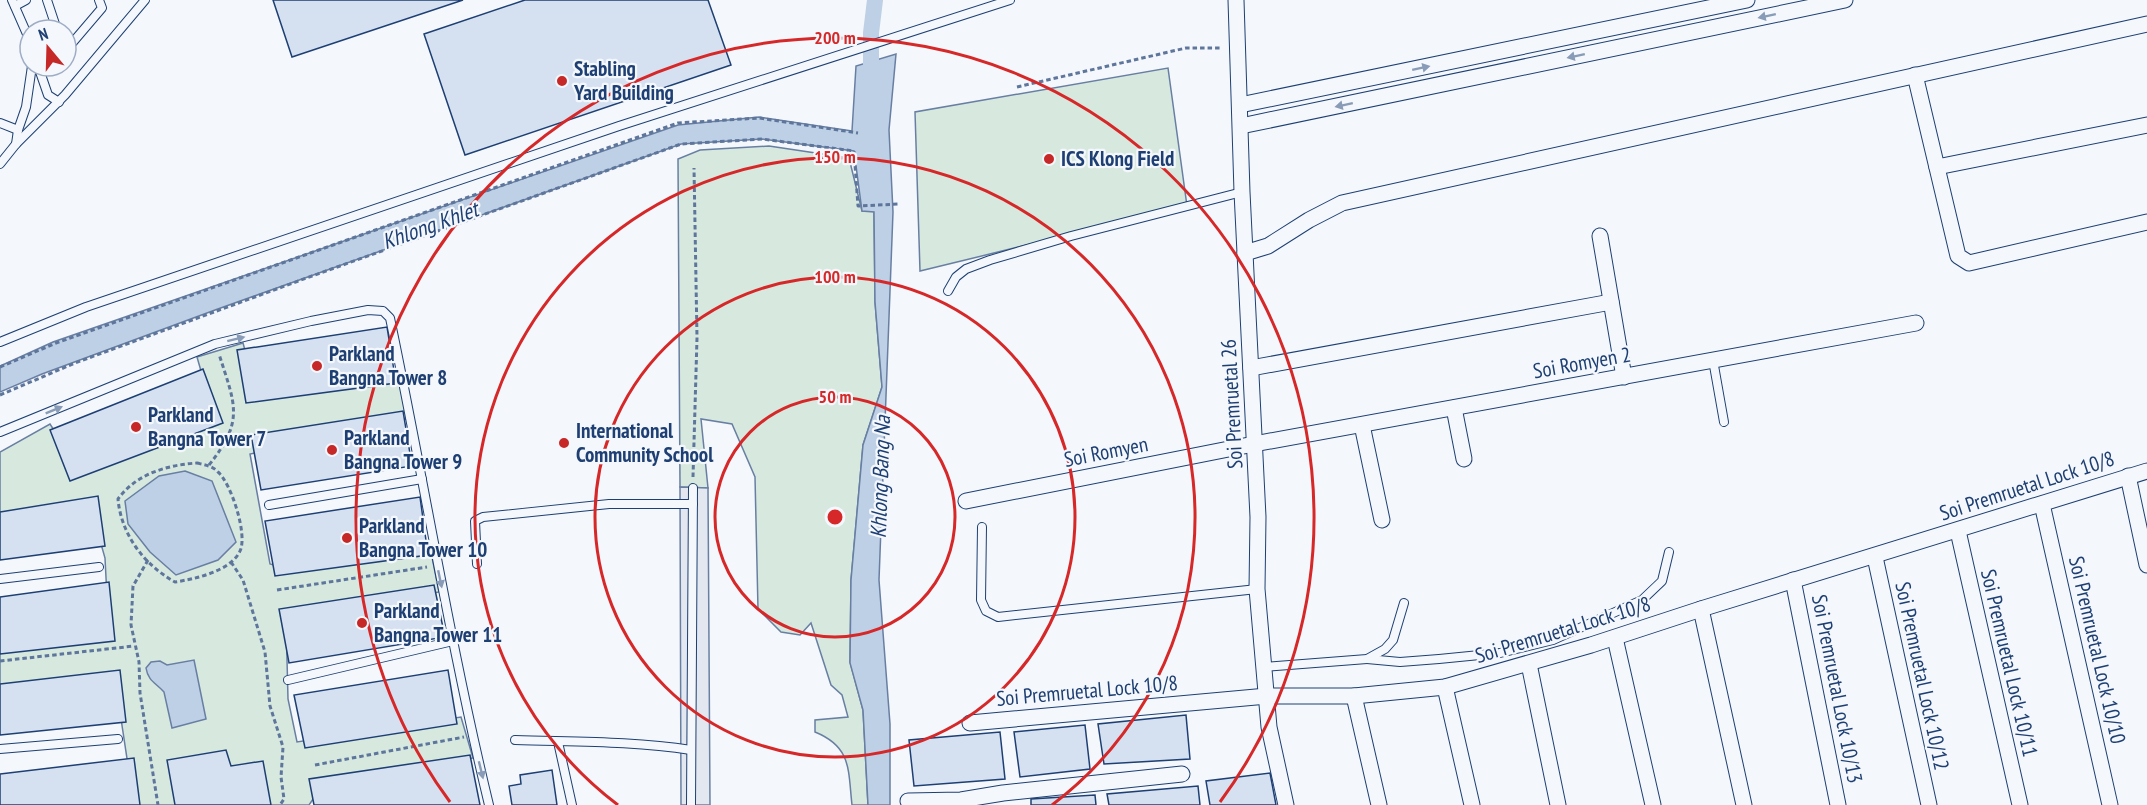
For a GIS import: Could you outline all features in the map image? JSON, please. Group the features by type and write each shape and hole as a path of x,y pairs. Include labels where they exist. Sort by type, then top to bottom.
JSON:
{"street":[{"name":"Soi Premruetal 26","path":"1236,0 1242,192 1258,516 1257,589 1269,727 1286,805"},
{"path":"1240,105 1747,0"},
{"path":"1240,126 1839,1"},
{"path":"1653,20 1656,39"},
{"path":"1245,253 1268,246 1309,220 1342,203 2147,24"},
{"path":"1478,56 1482,76"},
{"path":"1915,75 1958,256 1969,263 2147,222"},
{"path":"1375,77 1379,97"},
{"path":"1937,167 2147,125"},
{"path":"1600,236 1624,377"},
{"path":"1251,368 1611,302"},
{"name":"Soi Romyen 2","path":"1254,444 1916,322"},
{"path":"1454,408 1464,459"},
{"path":"1362,425 1382,520"},
{"name":"Soi Romyen","path":"966,501 1254,444"},
{"name":"Soi Premruetal Lock 10/8","path":"970,723 1266,696 1354,696 1445,687 1615,638 1793,580 2147,471"},
{"path":"2128,476 2147,565"},
{"name":"Soi Premruetal Lock 10/10","path":"2042,504 2110,805"},
{"name":"Soi Premruetal Lock 10/11","path":"1958,531 2020,805"},
{"name":"Soi Premruetal Lock 10/12","path":"1875,556 1929,805"},
{"name":"Soi Premruetal Lock 10/13","path":"1793,580 1838,805"},
{"path":"1701,609 1744,805"},
{"path":"1615,638 1653,805"},
{"path":"1529,664 1558,805"},
{"path":"1445,687 1472,805"},
{"path":"1354,696 1379,805"},
{"path":"908,801 961,803 1004,799 1182,774"}],"lane":[{"path":"20,18 13,3 26,0"},
{"path":"47,0 53,18"},
{"path":"78,36 102,8 99,0"},
{"path":"0,164 16,144 58,102 145,0"},
{"path":"0,342 86,307 620,126 1010,0"},
{"path":"16,144 18,130 26,108 30,78"},
{"path":"42,78 48,94 58,102"},
{"path":"0,123 18,130"},
{"path":"948,291 956,277 966,269 990,260 1071,236 1242,192"},
{"path":"0,432 215,344 311,321 368,310 383,311 390,318 437,566 489,805"},
{"path":"1713,360 1724,422"},
{"path":"269,505 422,479"},
{"path":"691,805 693,488"},
{"path":"477,564 475,521 483,517 609,504 693,504"},
{"path":"982,527 981,600 986,611 998,617 1257,589"},
{"path":"1265,667 1367,659 1400,662 1438,659 1500,653 1553,640 1642,600 1662,581 1669,552"},
{"path":"0,579 99,567"},
{"path":"1367,659 1385,649 1393,640 1404,603"},
{"path":"288,680 453,641"},
{"path":"0,749 118,739"},
{"path":"515,740 613,742 691,750"},
{"path":"558,742 572,805"}],"path":[{"path":"1017,87 1186,48 1239,48"},
{"path":"0,367 67,339 678,123 759,118 858,133"},
{"path":"0,395 75,363 269,291 681,144 762,139 854,151 858,206 900,204"},
{"path":"693,488 697,338 694,168"},
{"path":"209,465 228,439 235,407 215,344"},
{"path":"197,463 209,465 218,471 224,479 243,530 240,551 231,562 196,577 175,582 156,569 148,560 124,528 120,515 118,499 128,486 170,466 197,463"},
{"path":"148,560 134,586 131,625 139,662 140,693 158,805"},
{"path":"231,562 243,580 266,652 270,706 283,747 281,777 284,799 280,805"},
{"path":"277,590 437,566"},
{"path":"0,661 134,646"},
{"path":"315,765 472,735"}],"shaded area":[{"name":"ICS Klong Field","path":"1168,68 1187,206 920,271 915,112"},
{"path":"769,146 849,158 862,211 874,211 875,302 882,387 863,445 851,580 850,662 863,710 868,805 852,805 848,770 842,752 827,738 815,732 815,720 848,717 842,695 831,685 811,623 800,635 781,632 758,609 755,477 732,424 701,419 708,488 680,487 678,159 700,150"},
{"path":"243,343 257,394 398,370 408,419 250,454 270,564 285,568 429,542 439,592 286,619 288,699 297,742 461,717 473,758 318,792 309,805 134,805 115,679 0,693 0,651 109,636 105,558 92,512 0,512 0,452 50,424 80,470 215,420 197,357"},
{"path":"680,487 708,488 710,805 681,805"}],"water":[{"path":"896,54 889,130 893,212 879,580 890,724 890,805 868,805 863,710 850,663 851,580 863,445 882,387 875,302 874,212 862,211 854,151 762,139 681,144 215,310 42,374 0,392 0,366 53,342 678,125 759,117 852,131 856,66"},
{"path":"185,471 212,481 236,542 218,560 176,575 150,552 128,524 125,501 159,476"},
{"path":"194,660 206,719 172,728 164,692 150,679 146,668 151,662 160,661 167,665"}],"building":[{"path":"273,0 463,0 292,57"},
{"name":"Stabling Yard Building","path":"525,0 708,0 731,65 465,155 424,34"},
{"name":"Parkland Bangna Tower 8","path":"387,327 396,383 246,403 237,350"},
{"name":"Parkland Bangna Tower 7","path":"203,369 223,423 70,481 50,430"},
{"name":"Parkland Bangna Tower 9","path":"403,411 412,466 261,490 251,435"},
{"path":"98,496 105,546 0,560 0,512"},
{"name":"Parkland Bangna Tower 10","path":"420,497 428,555 275,576 265,521"},
{"path":"109,582 115,641 0,654 0,597"},
{"name":"Parkland Bangna Tower 11","path":"434,585 445,637 289,663 279,609"},
{"path":"120,670 126,722 0,735 0,684"},
{"path":"448,670 457,724 305,748 294,695"},
{"path":"1186,715 1190,759 1104,764 1098,724"},
{"path":"1085,725 1090,769 1020,777 1014,732"},
{"path":"1000,732 1005,779 914,786 909,740"},
{"path":"226,750 231,766 263,761 271,805 175,805 167,760"},
{"path":"470,755 480,805 314,805 309,779"},
{"path":"134,758 140,805 0,805 0,774"},
{"path":"552,770 557,805 512,805 509,786 521,784 520,775"},
{"path":"1270,773 1276,805 1210,805 1206,781"},
{"path":"1198,786 1200,805 1109,805 1107,794"},
{"path":"1095,795 1096,805 1031,805 1031,799"}],"waterway":[{"path":"871,83 871,33 875,0"}],"place":[{"name":"Stabling Yard Building","path":"562,81"},
{"name":"ICS Klong Field","path":"1049,159"},
{"name":"Parkland Bangna Tower 8","path":"317,366"},
{"name":"Parkland Bangna Tower 7","path":"136,427"},
{"name":"International Community School","path":"564,443"},
{"name":"Parkland Bangna Tower 9","path":"332,450"},
{"name":"Parkland Bangna Tower 10","path":"347,538"},
{"name":"Parkland Bangna Tower 11","path":"362,623"}],"water label":[{"name":"Khlong Khlet","path":"430,225"},
{"name":"Khlong Bang Na","path":"880,477"}]}
